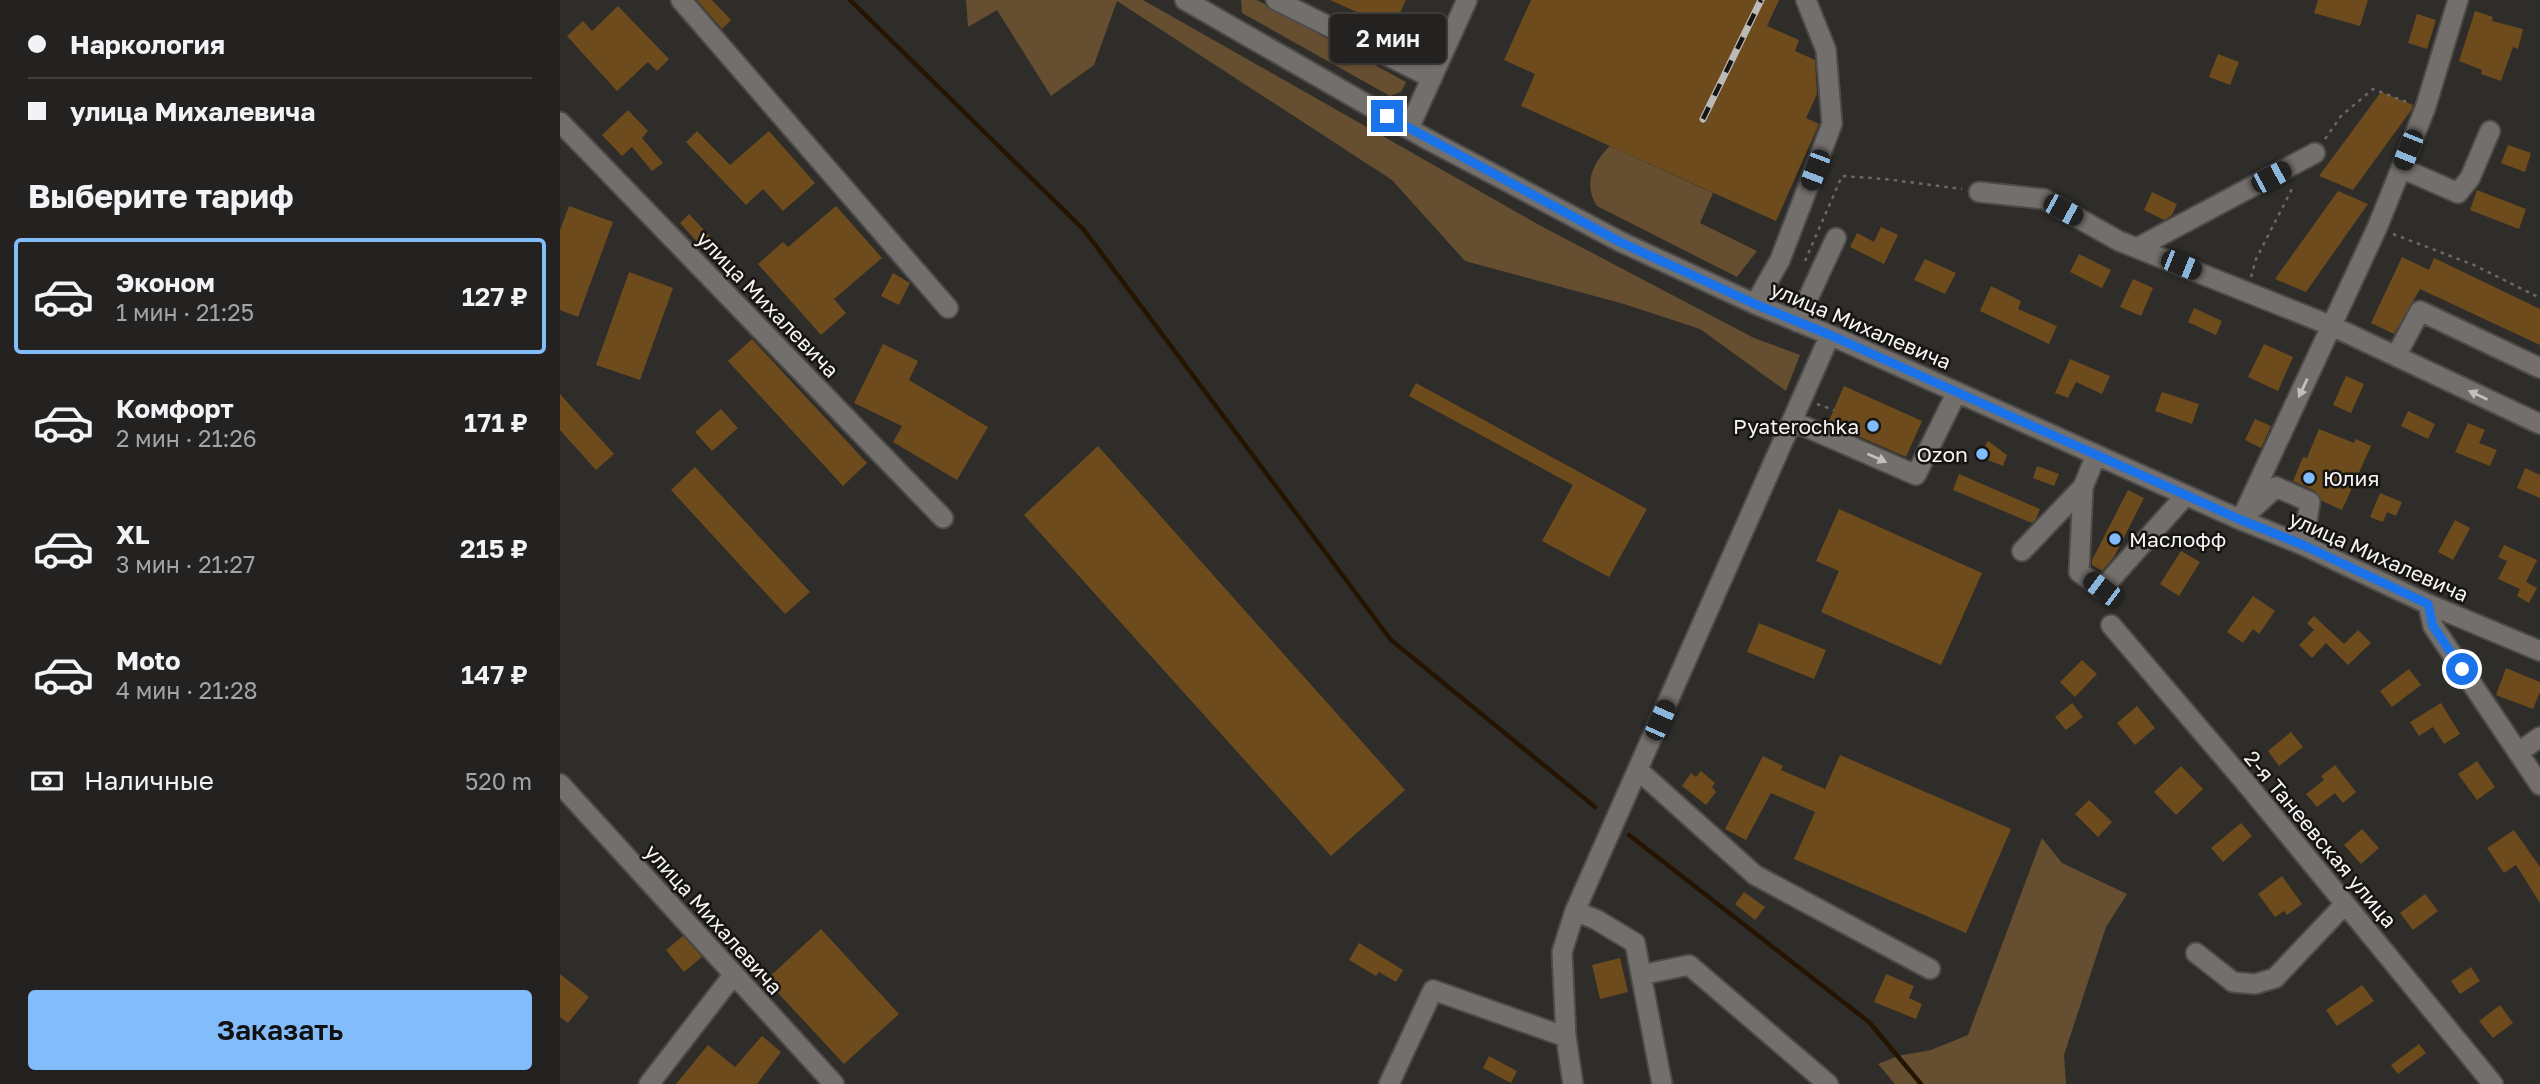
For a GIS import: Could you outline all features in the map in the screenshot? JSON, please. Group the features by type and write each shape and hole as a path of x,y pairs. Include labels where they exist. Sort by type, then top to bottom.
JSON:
{"street":[{"path":"681,0 948,308"},
{"name":"улица Михалевича","path":"1185,0 1409,128 1620,242 2241,520 2303,545 2428,604 2540,651"},
{"path":"1276,0 1432,78"},
{"path":"1409,128 1467,0"},
{"path":"1755,304 1780,260 1832,124 1826,50 1806,0"},
{"path":"2241,520 2377,228 2425,109 2458,0"},
{"name":"улица Михалевича","path":"560,122 943,518"},
{"path":"2401,169 2458,193 2470,177 2490,131"},
{"path":"2137,248 2315,153"},
{"path":"1979,192 2044,200 2137,248 2332,327 2540,424"},
{"path":"1797,322 1836,238"},
{"path":"2396,356 2420,311 2540,368"},
{"path":"1573,1084 1566,1037 1562,952 1575,911 1830,335"},
{"path":"1793,421 1916,475 1957,392"},
{"path":"2096,455 2083,487 2079,572 2102,589 2186,495"},
{"path":"2022,551 2083,487"},
{"path":"2241,520 2276,487 2310,502 2303,545"},
{"path":"2428,604 2433,626 2540,785"},
{"name":"2-я Танеевская улица","path":"2111,625 2250,788 2493,1084"},
{"path":"2518,753 2540,737"},
{"path":"1638,770 1755,875 1930,969"},
{"name":"улица Михалевича","path":"560,784 834,1084"},
{"path":"2196,953 2233,982 2255,984 2275,978 2346,904"},
{"path":"1575,911 1597,920 1635,943 1662,1084"},
{"path":"1641,975 1689,965 1828,1084"},
{"path":"649,1084 734,974"},
{"path":"1389,1084 1433,990 1566,1037"}],"path":[{"path":"1816,280 1803,264 1842,176 1933,184 1979,192"},
{"path":"2377,228 2473,265 2540,298"},
{"path":"1811,402 1834,410"}],"shaded area":[{"path":"966,0 1143,0 1541,226 1754,338 1800,355 1786,391 1700,329 1624,304 1465,261 1392,180 1117,1 1094,65 1051,96 997,10 968,27"},
{"path":"1241,0 1257,0 1406,82 1401,92 1390,96 1242,13"},
{"path":"1610,146 1713,193 1700,223 1757,251 1737,277 1597,206 1591,190 1591,174"},
{"path":"2042,838 2062,863 2127,894 2106,927 2064,1055 2066,1084 1895,1084 1878,1064 1898,1056 1931,1050 1968,1035"}],"building":[{"path":"697,0 712,0 731,20 722,29"},
{"path":"1330,0 1406,0 1393,28"},
{"path":"1531,0 1779,0 1767,26 1799,40 1795,51 1815,60 1817,94 1806,118 1819,124 1776,221 1521,106 1535,74 1504,60"},
{"path":"2318,0 2368,0 2360,26 2314,13"},
{"path":"618,6 669,59 657,71 648,62 617,91 567,36 583,21 592,31"},
{"path":"2475,11 2493,17 2492,21 2523,29 2518,49 2513,47 2501,81 2481,74 2482,70 2459,61"},
{"path":"2417,14 2436,20 2427,49 2408,43"},
{"path":"2218,54 2239,62 2230,85 2209,77"},
{"path":"2381,92 2413,105 2412,109 2353,190 2319,176"},
{"path":"628,110 648,131 642,138 663,163 652,171 632,147 622,156 602,135"},
{"path":"697,131 730,165 769,131 815,183 783,211 763,189 746,205 686,142"},
{"path":"2508,145 2531,153 2525,172 2501,163"},
{"path":"2477,190 2526,209 2519,229 2470,210"},
{"path":"2338,191 2368,204 2306,292 2275,279"},
{"path":"2152,192 2177,204 2172,215 2164,220 2144,210"},
{"path":"569,206 613,222 578,317 560,310 560,230"},
{"path":"836,206 882,258 834,299 846,313 821,335 758,264 783,242 788,247"},
{"path":"689,214 720,247 710,256 680,223"},
{"path":"1881,227 1898,235 1884,264 1850,247 1857,233 1874,242"},
{"path":"2079,254 2111,270 2102,288 2070,272"},
{"path":"2402,257 2429,270 2434,258 2540,309 2540,345 2420,289 2394,334 2371,323"},
{"path":"1925,259 1956,273 1945,294 1914,280"},
{"path":"629,272 673,288 640,380 596,365"},
{"path":"893,273 910,283 899,305 881,296"},
{"path":"2133,279 2153,288 2141,316 2120,307"},
{"path":"1991,286 2021,301 2018,309 2057,326 2049,344 1980,311"},
{"path":"2194,308 2222,321 2216,335 2188,322"},
{"path":"752,339 867,463 843,486 728,361"},
{"path":"883,344 918,361 909,380 988,427 957,480 893,442 902,426 854,403"},
{"path":"2264,344 2293,357 2278,391 2248,377"},
{"path":"2070,359 2110,376 2102,394 2076,382 2068,398 2055,393"},
{"path":"2346,376 2364,384 2351,413 2333,405"},
{"path":"1416,383 1647,509 1609,577 1542,541 1573,485 1409,396"},
{"name":"Pyaterochka","path":"1844,386 1922,421 1906,457 1828,423"},
{"path":"2162,392 2199,404 2192,424 2155,411"},
{"path":"560,394 614,454 596,470 560,430"},
{"path":"721,409 738,428 712,451 695,432"},
{"path":"2408,411 2435,424 2428,439 2401,426"},
{"path":"2255,419 2271,426 2261,448 2245,440"},
{"path":"2468,423 2485,430 2479,443 2497,450 2490,466 2455,452"},
{"path":"2319,429 2354,443 2356,439 2371,446 2342,510 2322,501 2315,491 2293,481 2303,457 2307,458"},
{"path":"1988,441 2007,455 2003,466 1978,456"},
{"path":"1098,446 1405,790 1331,856 1024,515"},
{"path":"2037,466 2059,474 2054,486 2033,478"},
{"path":"695,467 810,592 785,614 671,490"},
{"path":"2525,468 2540,475 2540,498 2517,488"},
{"path":"1959,474 2040,509 2036,519 2032,523 1953,490"},
{"path":"2128,490 2144,498 2114,557 2102,571 2092,565 2092,560"},
{"path":"2380,493 2402,502 2396,516 2387,512 2383,522 2370,517"},
{"path":"1839,509 1982,573 1941,665 1821,612 1839,571 1816,561"},
{"path":"2455,520 2470,528 2453,560 2438,552"},
{"path":"2504,545 2537,560 2526,582 2537,588 2529,603 2517,596 2520,589 2498,579 2507,561 2498,557"},
{"path":"2181,551 2200,562 2179,596 2160,584"},
{"path":"2253,596 2275,611 2259,634 2253,629 2243,643 2227,632"},
{"path":"2314,616 2344,644 2358,630 2371,643 2348,665 2326,643 2312,658 2299,645 2314,630 2307,623"},
{"path":"1759,623 1826,650 1814,679 1747,652"},
{"path":"2082,660 2097,674 2075,697 2060,682"},
{"path":"2506,668 2540,682 2540,692 2533,709 2496,695"},
{"path":"2409,669 2421,685 2392,707 2380,691"},
{"path":"2072,703 2083,717 2066,730 2055,717"},
{"path":"2441,703 2460,734 2444,744 2433,727 2419,736 2410,722"},
{"path":"2137,706 2155,728 2135,745 2117,723"},
{"path":"2291,732 2303,747 2279,766 2268,751"},
{"path":"1840,755 2011,829 1966,933 1794,859 1815,812 1771,793 1746,840 1725,829 1763,756 1783,766 1781,770 1825,789"},
{"path":"2477,761 2495,787 2477,800 2458,774"},
{"path":"2335,765 2356,792 2343,803 2335,793 2317,807 2306,794 2324,780 2321,776"},
{"path":"2181,766 2203,789 2176,815 2154,792"},
{"path":"1701,771 1715,783 1712,787 1716,792 1706,805 1682,786 1691,773 1696,777"},
{"path":"2089,800 2112,822 2098,837 2075,814"},
{"path":"2241,823 2252,836 2223,862 2211,848"},
{"path":"2362,829 2379,848 2361,864 2344,845"},
{"path":"2514,830 2540,867 2540,903 2516,865 2504,873 2487,848"},
{"path":"2282,876 2302,904 2287,915 2284,911 2275,917 2258,894"},
{"path":"1744,892 1765,907 1755,920 1735,904"},
{"path":"2425,894 2438,911 2413,930 2400,913"},
{"path":"821,929 899,1014 844,1064 766,980"},
{"path":"683,936 702,957 684,972 666,950"},
{"path":"1359,943 1403,970 1396,982 1379,972 1376,976 1349,960"},
{"path":"1620,958 1628,992 1600,999 1592,965"},
{"path":"2471,967 2480,981 2460,994 2451,981"},
{"path":"560,974 589,997 568,1023 560,1017"},
{"path":"1886,974 1914,986 1909,998 1922,1004 1916,1019 1874,1002"},
{"path":"2362,985 2374,1001 2337,1026 2326,1010"},
{"path":"2500,1005 2513,1023 2493,1038 2479,1021"},
{"path":"762,1036 781,1052 757,1084 676,1084 708,1045 735,1067"},
{"path":"2419,1044 2426,1053 2398,1074 2391,1065"},
{"path":"1489,1056 1517,1071 1511,1083 1483,1068"}],"waterway":[{"path":"850,0 1084,230 1391,640 1595,807"},
{"path":"1629,835 1869,1022 1921,1084"}],"railway":[{"path":"1703,119 1761,0"}],"place":[{"name":"Pyaterochka","path":"1873,426"},
{"name":"Ozon","path":"1982,454"},
{"name":"Юлия","path":"2309,478"},
{"name":"Маслофф","path":"2115,539"}],"route":[{"path":"1387,116 1620,242 2241,520 2303,545 2428,604 2433,626 2462,669"}]}
